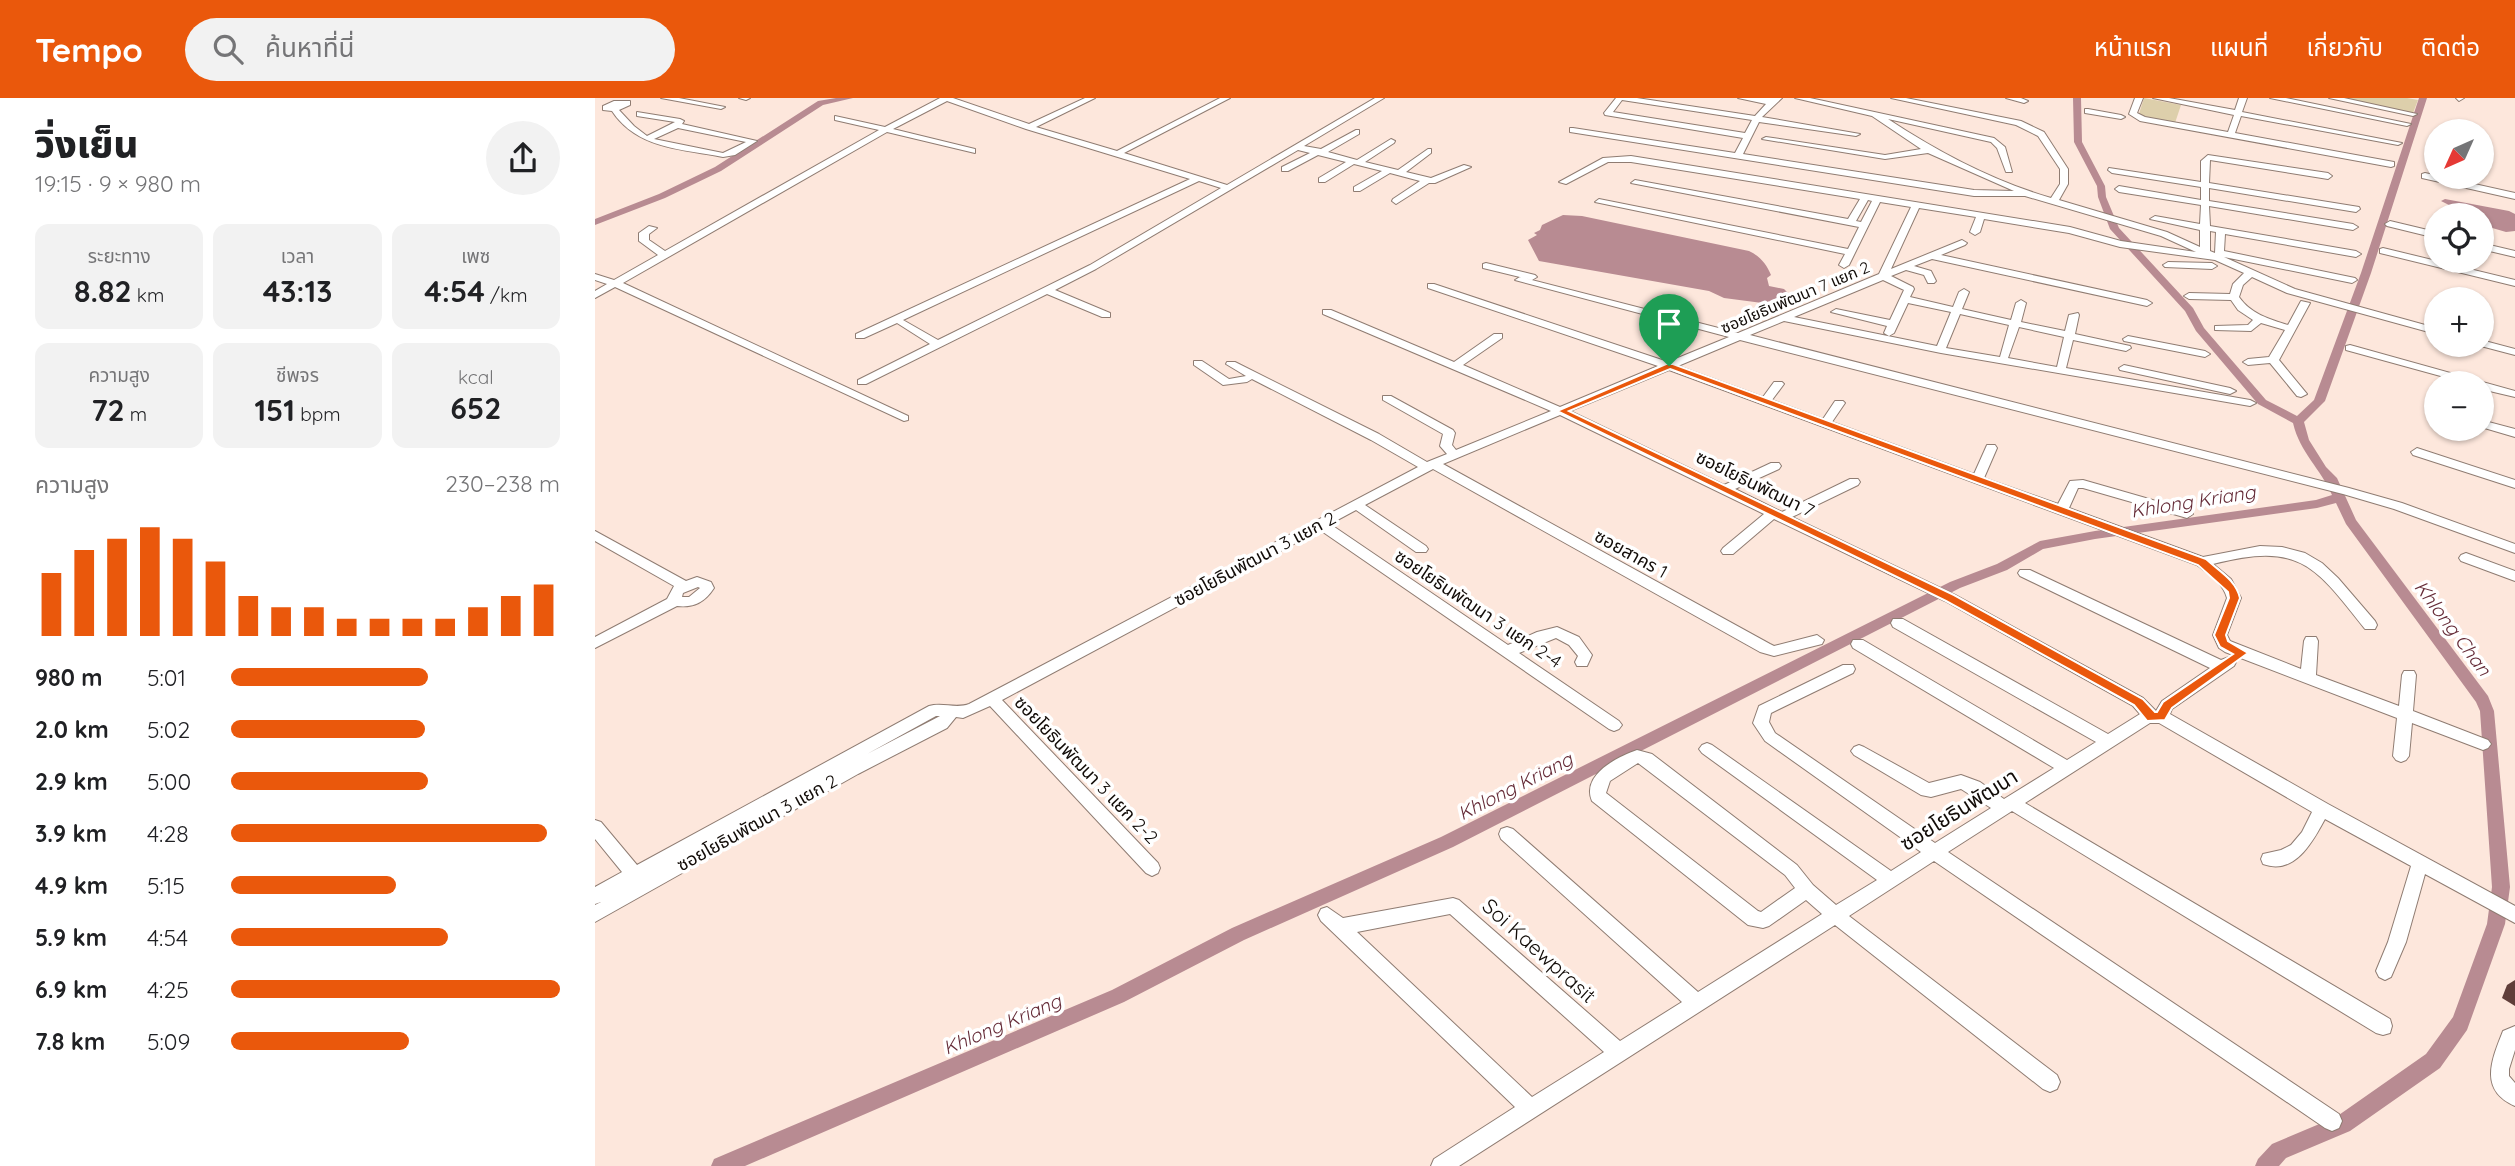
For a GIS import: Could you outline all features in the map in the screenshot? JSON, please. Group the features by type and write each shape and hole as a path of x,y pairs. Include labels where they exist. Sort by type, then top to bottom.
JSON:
{"street":[{"path":"666,98 721,107"},
{"path":"595,295 887,128 946,98 1029,127 1227,187"},
{"path":"1029,127 1091,98"},
{"path":"1119,153 1226,98"},
{"path":"862,382 1093,267 1380,98"},
{"path":"1748,136 1608,113 1621,98 1759,117 1856,134"},
{"path":"1742,98 1774,100"},
{"path":"1799,98 1994,140 2001,147 2009,170"},
{"path":"1895,98 2018,123 2036,130 2065,174 2064,184 2053,202"},
{"path":"2010,98 2024,101"},
{"path":"2085,98 2087,121"},
{"path":"2140,98 2133,114 2135,117 2391,164"},
{"path":"2157,98 2398,143"},
{"path":"2231,135 2243,98"},
{"path":"2274,98 2407,124"},
{"path":"2333,98 2413,114"},
{"path":"1738,155 1759,117 1774,100"},
{"path":"610,104 626,106 629,101"},
{"path":"610,104 621,118 647,139 723,155 753,141 677,125 647,139"},
{"path":"2088,111 2121,117"},
{"path":"640,114 680,121 677,125"},
{"path":"1874,114 1929,150 2025,193 2117,220 2219,256 2246,276"},
{"path":"838,118 972,151"},
{"path":"1573,130 1974,193 2025,193"},
{"path":"1285,169 1356,132"},
{"path":"1766,139 1885,157 1929,150"},
{"path":"1322,180 1391,141"},
{"path":"1300,145 1427,180 1437,181 1467,167"},
{"path":"1357,189 1428,151"},
{"path":"2205,251 2205,161 2211,156 2328,176"},
{"path":"1563,182 1606,160 1619,158 1981,215 2070,230 2141,248 2219,256 2352,280"},
{"path":"2112,170 2356,209"},
{"path":"860,336 1199,178"},
{"path":"1396,201 1427,180"},
{"path":"1635,183 1666,201 1850,252"},
{"path":"2119,188 2353,227"},
{"path":"2484,189 2515,196"},
{"path":"1851,222 1866,196"},
{"path":"1844,265 1878,198"},
{"path":"1599,202 1666,201 1864,225"},
{"path":"1916,205 1883,276 1908,290 1957,312 2069,336 2128,338 2205,354"},
{"path":"1975,232 1981,215"},
{"path":"2155,219 2356,254"},
{"path":"2390,224 2424,232"},
{"path":"652,228 644,233 644,242 665,255"},
{"path":"2219,256 2221,230"},
{"name":"ซอยโยธินพัฒนา 7 แยก 2","path":"1561,411 1962,243"},
{"path":"2494,249 2515,254"},
{"path":"2383,251 2424,258"},
{"path":"1931,256 2147,303"},
{"path":"2168,265 2213,266 2341,306 2424,328"},
{"path":"1486,266 2345,491 2398,506 2515,549"},
{"path":"1905,267 1928,273 1931,281"},
{"path":"2489,273 2515,283"},
{"path":"2234,297 2246,276"},
{"path":"595,277 614,283 904,418"},
{"path":"1520,280 1749,333"},
{"path":"1431,286 1669,366 2202,562 2228,583 2233,592 2234,598 2220,635 2224,644 2483,744"},
{"path":"1046,290 1106,315"},
{"path":"1836,312 1891,329 1908,290"},
{"path":"1942,346 1964,292"},
{"path":"2189,296 2234,297"},
{"path":"2234,297 2242,308 2259,319 2291,329"},
{"path":"2005,356 2021,303"},
{"path":"2273,360 2305,303"},
{"name":"ซอยโยธินพัฒนา 7","path":"1327,312 1561,411 1934,590 2138,702 2156,717"},
{"path":"2062,366 2074,315"},
{"path":"1783,319 1804,329 1845,338"},
{"path":"1783,319 1941,350 2246,398 2123,373 2128,338"},
{"path":"2219,328 2251,328 2259,319"},
{"path":"902,323 938,344"},
{"path":"1456,365 1498,337"},
{"path":"2494,346 2515,352"},
{"path":"2350,348 2432,371"},
{"path":"2248,362 2273,360"},
{"path":"2273,360 2301,394"},
{"path":"1198,363 1227,383 1248,379"},
{"name":"ซอยสาคร 1","path":"1231,364 1430,466 1765,648 1774,651 1817,640"},
{"path":"1765,401 1778,384"},
{"path":"2494,388 2515,394"},
{"path":"1387,398 1449,433 1446,446 1454,456"},
{"path":"1826,423 1839,403"},
{"name":"ซอยโยธินพัฒนา 3 แยก 2","path":"595,914 640,881 942,724 953,711 963,712 992,699 1430,466 1561,411"},
{"path":"2494,427 2515,433"},
{"path":"1978,478 1991,448"},
{"path":"2417,452 2515,484"},
{"path":"1723,490 1775,466"},
{"path":"1728,551 1776,516 1854,482"},
{"path":"2062,509 2070,488 2074,484 2083,484 2187,514"},
{"path":"1356,504 1422,549"},
{"name":"ซอยโยธินพัฒนา 3 แยก 2-4","path":"1320,524 1613,725"},
{"path":"595,535 684,586"},
{"path":"2202,562 2231,554 2266,551 2294,554 2320,566 2333,577 2370,625"},
{"path":"2466,558 2515,576"},
{"path":"2025,573 2222,667"},
{"path":"595,643 676,601 694,600 707,588 706,584 697,582 684,586 674,594 676,601"},
{"path":"1898,623 2109,742"},
{"path":"1507,652 1557,632 1582,649 1585,655 1582,662"},
{"path":"2308,678 2311,640"},
{"path":"1858,644 2068,768"},
{"name":"ซอยโยธินพัฒนา","path":"1441,1166 1618,1051 2109,742 2136,722 2156,717 2167,705 2242,653"},
{"path":"1848,669 1764,710 1761,723 1770,737 1934,852 2332,1121"},
{"path":"2401,756 2409,675"},
{"name":"ซอยโยธินพัฒนา 3 แยก 2-2","path":"992,699 1152,867"},
{"path":"2156,717 2515,915"},
{"path":"1707,749 1891,880"},
{"path":"1859,751 1927,790 1936,791 1955,782 1963,783 2008,806 2383,1026"},
{"path":"1807,890 1763,920 1755,919 1598,796 1597,785 1600,779 1641,756 1791,870 1807,890 1835,915 2050,1082"},
{"path":"2269,859 2288,858 2296,852 2322,809"},
{"path":"595,827 640,881"},
{"path":"1507,834 1696,1003"},
{"path":"2385,971 2397,942 2420,864"},
{"name":"ซอยโยธินพัฒนา 3 แยก 2","path":"595,896 640,881"},
{"name":"Soi Kaewprasit","path":"1531,1109 1334,921 1453,906 1618,1051"},
{"path":"2515,1035 2510,1038 2498,1073 2500,1083 2515,1096"}],"shaded area":[{"path":"2144,98 2181,105 2175,123 2138,117"},
{"path":"2335,98 2407,98 2418,100 2413,113"},
{"path":"2445,199 2466,203 2445,203 2441,201"},
{"path":"2494,208 2515,214 2515,231 2494,228"},
{"path":"1563,215 1582,216 1749,251 1760,258 1771,275 1767,278 1769,286 1784,289 1788,293 1770,304 1724,298 1709,291 1539,261 1528,240 1537,235 1534,233 1540,230 1542,225"}],"waterway":[{"path":"595,222 662,196 718,169 821,103 849,98"},
{"path":"2077,98 2078,142 2101,186 2102,197 2115,229 2189,310 2200,329 2262,402 2298,421"},
{"name":"Khlong Chan","path":"2298,421 2319,401 2366,273 2423,98"},
{"name":"Khlong Chan","path":"2298,421 2303,440 2322,470 2331,478 2339,497"},
{"name":"Khlong Kriang","path":"721,1166 1118,996 1238,934 1447,842 1955,585 2002,567 2040,545 2317,504 2339,497"},
{"name":"Khlong Chan","path":"2265,1166 2279,1151 2343,1124 2433,1061 2460,1023 2496,924 2501,887 2487,711 2483,700 2350,521 2339,497"}],"route":[{"path":"1669,366 2202,562 2228,583 2233,592 2234,598 2220,635 2224,644 2242,653 2167,705 2161,717 2152,717 2138,702 1950,598 1561,411 1669,366"}]}
